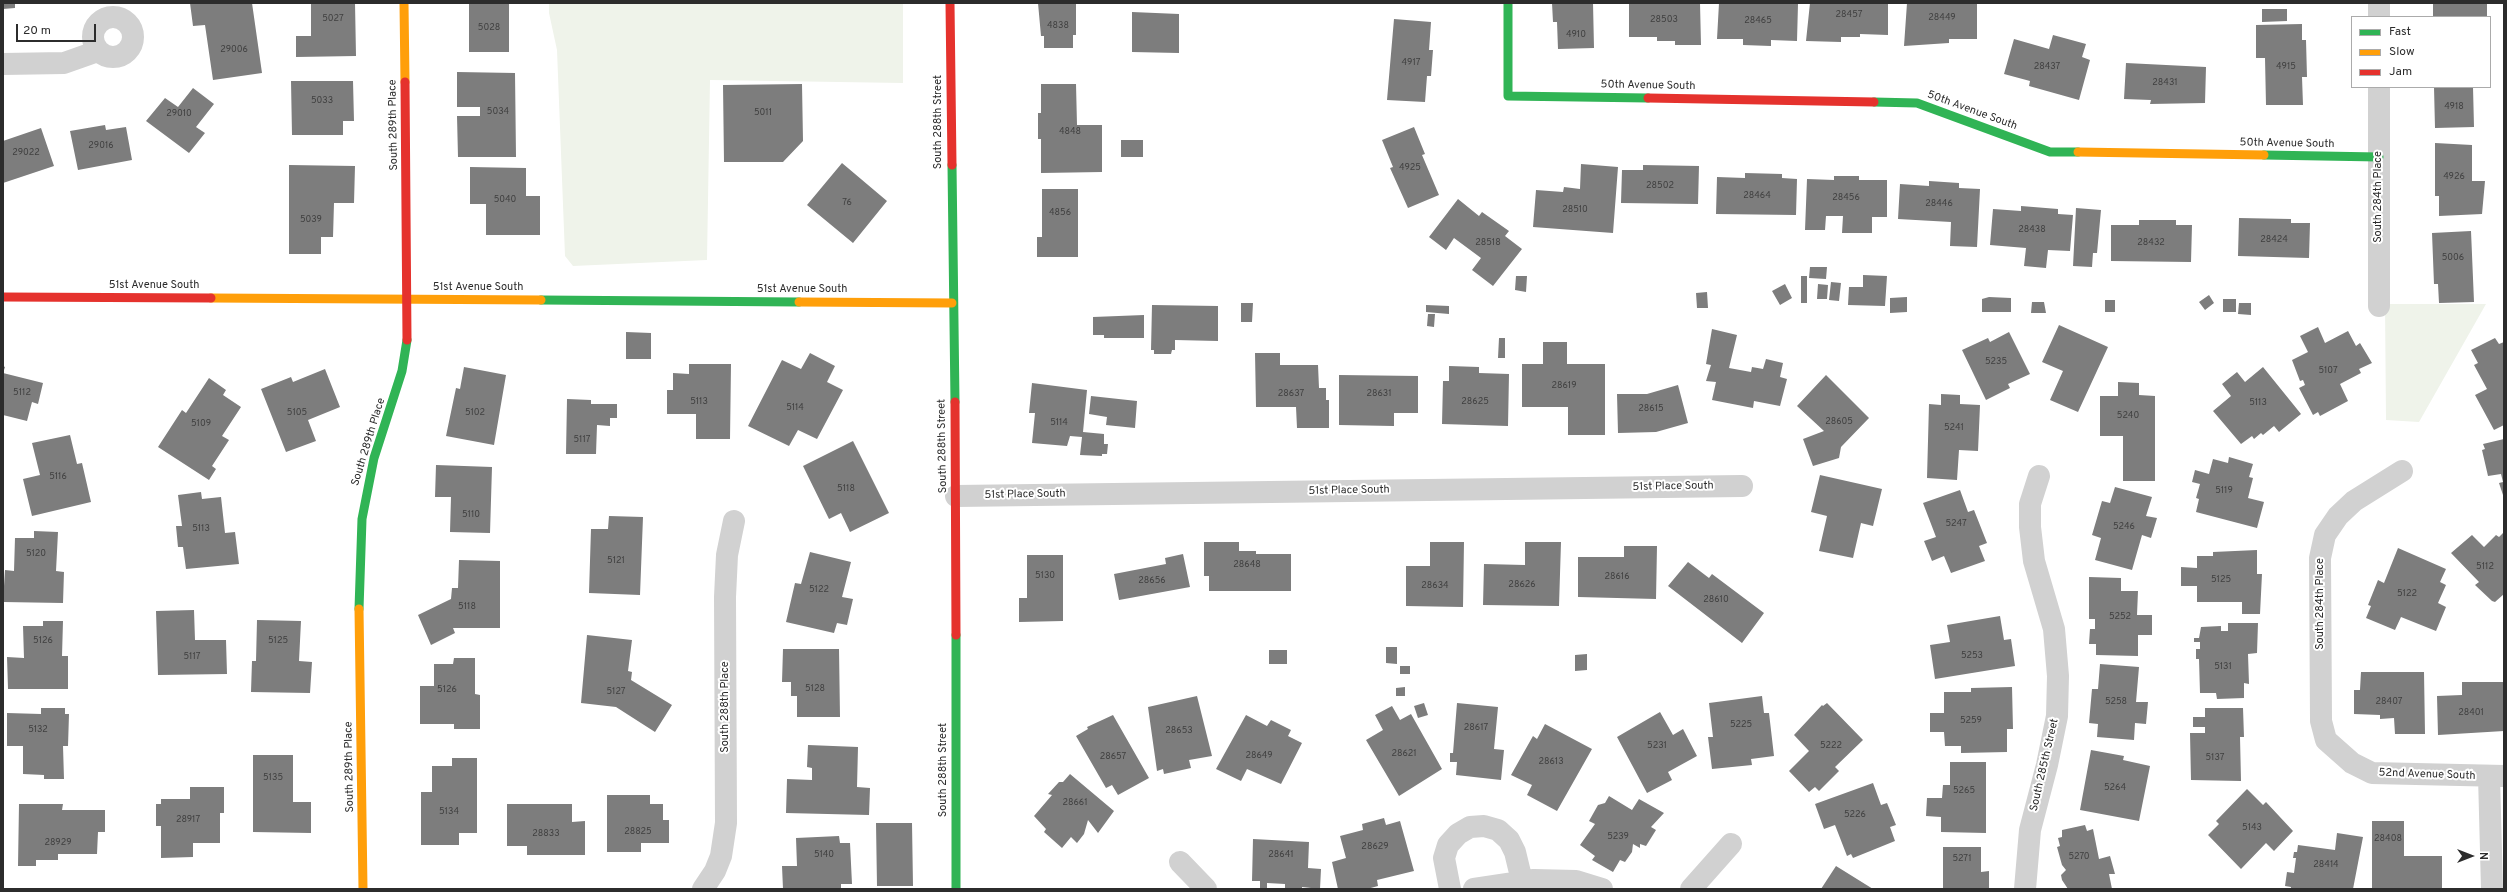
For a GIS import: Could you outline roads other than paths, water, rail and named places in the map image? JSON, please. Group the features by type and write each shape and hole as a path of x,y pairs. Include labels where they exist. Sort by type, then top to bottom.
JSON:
{"street":[{"name":"South 289th Place","path":"363,889 359,587 362,519 374,458 402,371 408,333 409,300 404,3"},
{"name":"South 288th Street","path":"950,3 952,303 956,496 956,889"},
{"name":"50th Avenue South","path":"1508,3 1508,96 1917,104 2050,152 2379,157"},
{"path":"2379,3 2379,16"},
{"path":"3,64 64,63 98,51"},
{"name":"South 284th Place","path":"2379,88 2379,306"},
{"name":"51st Avenue South","path":"3,297 952,303"},
{"name":"South 284th Place","path":"2352,763 2326,740 2321,721 2320,558 2325,535 2338,516 2354,501 2402,472"},
{"name":"South 285th Street","path":"2025,889 2030,830 2047,765 2057,716 2058,676 2054,629 2034,560 2030,527 2030,504 2039,476"},
{"name":"51st Place South","path":"956,496 1742,486"},
{"name":"South 288th Place","path":"703,889 715,871 721,856 726,824 725,597 727,555 734,521"},
{"name":"52nd Avenue South","path":"2352,763 2372,773 2496,776"},
{"path":"2492,889 2496,776"},
{"path":"1450,889 1444,858 1448,845 1458,834 1470,827 1484,826 1498,830 1509,840 1515,852 1522,881"},
{"path":"1691,889 1731,844"},
{"path":"1180,862 1206,889"},
{"path":"1474,889 1522,881 1576,881 1602,889"}]}
